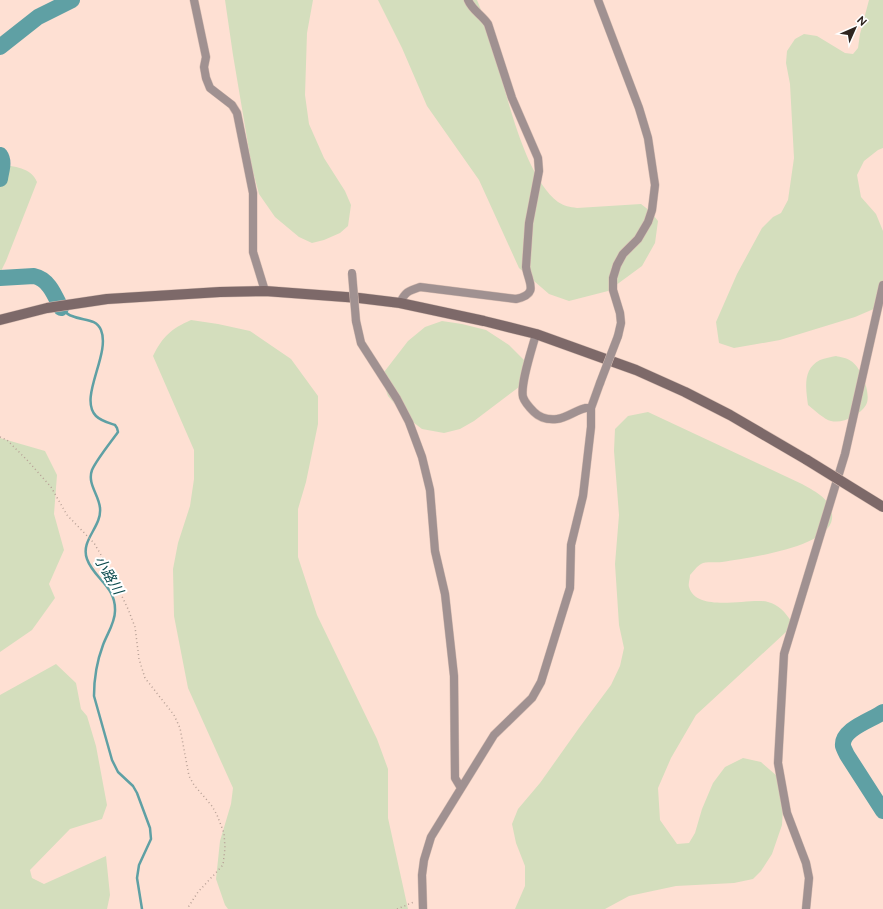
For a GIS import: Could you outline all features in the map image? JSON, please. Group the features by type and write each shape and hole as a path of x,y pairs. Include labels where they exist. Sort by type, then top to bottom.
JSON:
{"street":[{"path":"194,0 206,57 204,67 206,78 210,88 232,105 237,113 254,193 253,252 265,291"},
{"path":"400,303 404,294 420,287 516,299 523,298 528,295 531,290 531,281 526,267 529,223 539,171 538,158 512,98 488,24 468,0"},
{"path":"423,909 422,875 424,860 431,838 494,736 532,698 541,682 570,588 571,545 583,496 591,427 591,408 618,336 621,323 613,278 617,265 623,254 638,239 648,222 652,210 654,185 648,138 639,108 598,0"},
{"path":"352,273 356,321 361,343 397,399 409,422 422,457 430,490 436,551 444,594 454,676 455,778 461,788"},
{"path":"806,909 809,878 806,863 787,813 778,763 784,654 845,454 883,284"},
{"path":"0,320 47,308 107,298 220,292 265,291 359,298 400,303 536,334 636,370 685,392 730,415 808,460 883,507"},
{"path":"536,334 522,387 523,398 528,406 535,413 544,418 555,419 566,417 586,407 591,408"}],"path":[{"path":"0,436 7,440 28,460 51,487 67,515 94,543 108,567 135,627 140,659 145,678 174,715 180,728 189,776 217,815 224,833 225,848 223,865 198,892 188,909"},
{"path":"397,909 422,899"}],"green space":[{"path":"225,0 313,0 307,33 305,95 309,124 324,158 345,191 351,205 348,226 340,233 324,240 312,243 299,237 275,217 259,194 252,168"},
{"path":"378,0 477,0 491,37 508,101 524,149 534,171 545,189 558,202 569,207 577,208 641,204 650,211 658,221 655,243 642,266 608,291 569,301 549,294 519,268 479,180 427,106 402,48"},
{"path":"869,0 883,0 883,148 864,161 857,175 861,197 876,214 883,231 883,305 855,317 780,340 734,348 719,343 716,322 737,274 762,228 773,217 781,213 788,200 794,158 790,84 786,63 787,51 795,39 804,34 817,36 845,53 853,54 858,48"},
{"path":"0,164 22,168 31,173 37,182 0,273"},
{"path":"191,320 250,331 291,359 318,396 318,424 306,482 298,509 298,557 317,615 377,739 388,769 388,818 408,909 228,909 225,905 216,879 220,841 231,804 233,788 188,688 174,616 173,569 178,543 190,506 194,479 194,450 153,356 160,343 168,334"},
{"path":"442,321 486,330 509,345 524,360 528,375 523,384 474,421 460,429 444,433 422,429 405,416 388,396 381,376 408,341 425,327"},
{"path":"836,356 848,359 855,364 862,375 868,394 866,405 860,412 851,418 836,422 826,419 808,405 806,380 810,369 814,364 822,359"},
{"path":"648,412 802,484 823,497 832,512 832,519 827,529 816,537 802,544 784,550 749,558 703,563 690,575 689,587 694,595 702,600 725,603 768,602 781,609 791,621 786,632 696,715 671,758 658,788 660,820 677,844 689,843 695,833 702,809 713,783 725,767 743,758 761,762 777,776 784,794 782,825 772,854 761,871 753,879 734,883 676,886 629,896 605,909 515,909 525,886 525,866 516,843 512,824 518,809 540,783 611,685 620,666 624,648 619,625 615,564 619,515 614,451 615,429 628,416"},
{"path":"0,438 45,451 57,475 54,514 64,550 49,584 55,598 32,630 0,652"},
{"path":"56,664 76,683 81,709 87,716 96,746 107,805 102,819 70,829 30,870 32,878 44,884 106,856 110,895 107,909 0,909 0,695"}],"waterway":[{"path":"0,47 38,17 72,0"},
{"path":"0,155 2,164 0,179"},
{"path":"0,278 34,276 39,278 48,284 61,308"},
{"name":"小路川","path":"62,309 71,316 96,323 101,330 103,340 102,351 92,387 91,408 98,418 115,425 118,432 92,470 91,480 99,503 100,515 86,546 86,552 90,566 112,595 115,611 114,620 101,651 95,677 94,696 112,760 118,772 133,786 137,793 150,828 151,839 139,865 137,878 142,909"},
{"path":"883,712 852,730 844,740 843,746 847,755 883,811"}]}
